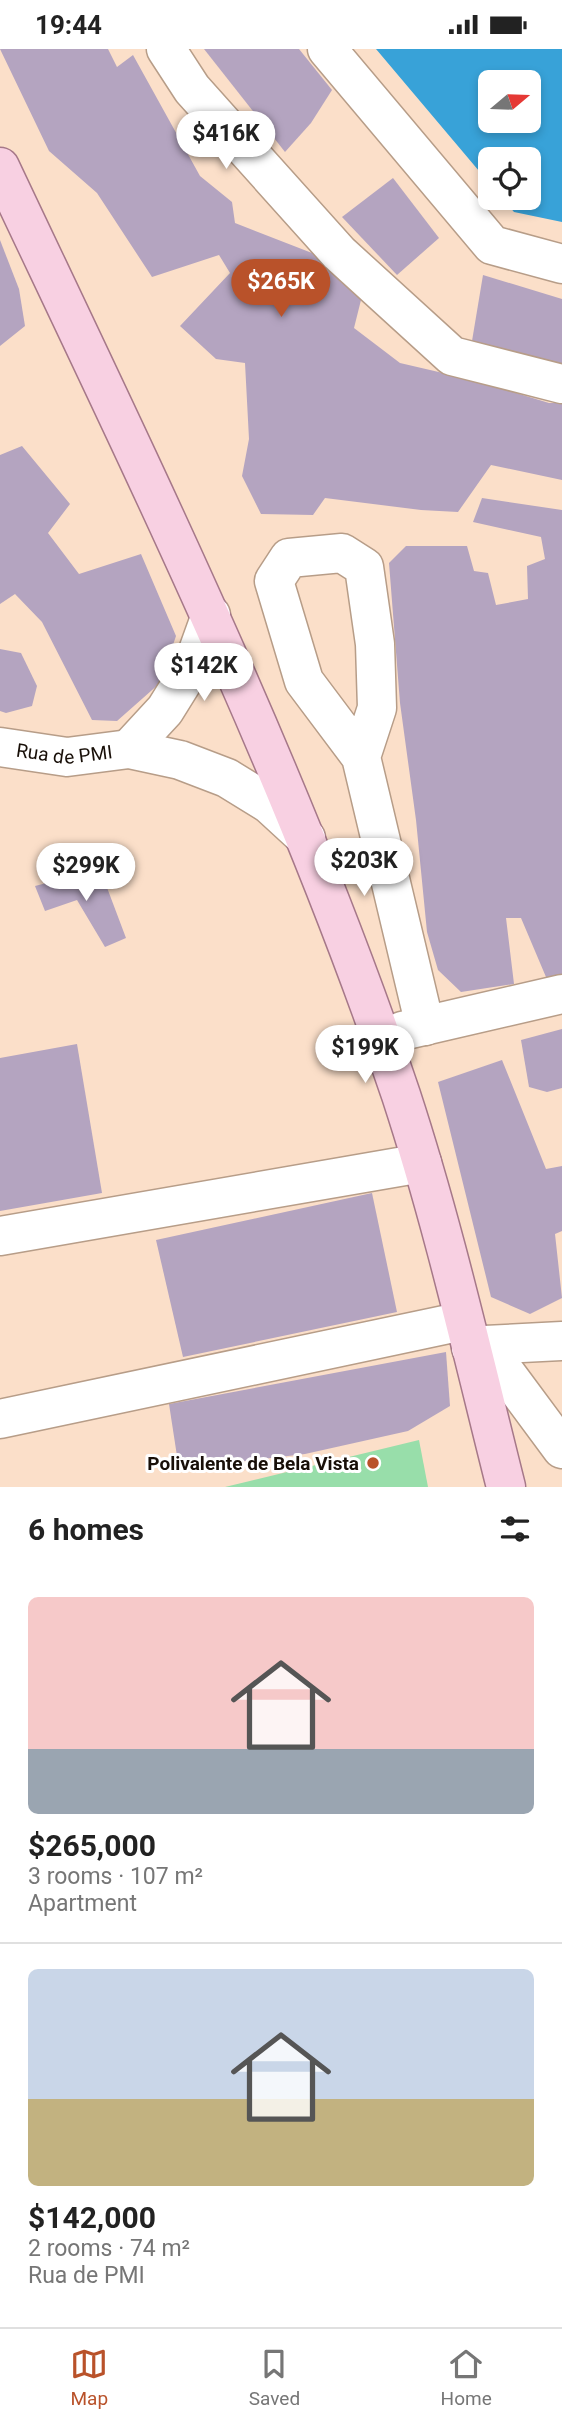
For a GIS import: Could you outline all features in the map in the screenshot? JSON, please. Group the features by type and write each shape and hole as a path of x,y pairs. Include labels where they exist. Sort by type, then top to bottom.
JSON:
{"main road":[{"path":"0,167 211,615 306,838 380,1036 422,1163 473,1338 506,1487"}],"street":[{"path":"166,49 192,89 340,253 452,356 562,384"},
{"path":"327,49 492,245 562,264"},
{"path":"360,757 377,708 375,644 364,567 342,553 289,558 274,581 304,681 360,757 425,1026"},
{"path":"129,749 165,710 192,665 211,615"},
{"name":"Rua de PMI","path":"0,747 68,757 129,749 180,760 227,778 269,804 306,838"},
{"path":"380,1036 562,994"},
{"path":"0,1236 422,1163"},
{"path":"0,1419 473,1338 562,1341"},
{"path":"473,1338 562,1449"}],"green space":[{"name":"Polivalente de Bela Vista","path":"419,1440 428,1487 225,1487"}],"water":[{"path":"376,49 562,49 562,222 512,210 541,210 541,147 478,147 478,170"}],"building":[{"path":"0,49 108,49 117,67 133,55 200,176 232,202 235,223 330,260 363,292 354,328 400,363 473,380 549,403 562,403 562,480 491,465 458,512 325,498 313,515 261,514 242,476 249,439 245,363 216,359 180,326 230,273 219,255 152,277 97,193 49,151"},
{"path":"204,49 299,49 332,90 311,123 285,152"},
{"path":"393,178 439,238 397,275 342,217"},
{"path":"0,240 19,289 25,326 0,346"},
{"path":"483,275 562,299 562,366 472,341"},
{"path":"22,446 70,504 48,533 79,574 141,554 176,636 160,683 117,721 92,720 42,622 15,594 0,604 0,455"},
{"path":"482,498 562,510 562,977 546,977 521,918 506,918 514,984 461,992 438,970 427,932 416,820 400,703 389,563 406,546 467,546 474,571 488,573 496,605 528,599 527,566 545,559 541,537 473,522"},
{"path":"0,649 21,653 37,686 32,706 6,713 0,711"},
{"path":"100,869 126,938 105,947 77,900 45,911 35,886"},
{"path":"562,1029 562,1088 547,1092 529,1087 521,1040"},
{"path":"77,1044 102,1193 0,1211 0,1058"},
{"path":"502,1060 546,1169 562,1166 562,1231 555,1234 562,1298 530,1314 491,1297 438,1082"},
{"path":"372,1193 397,1312 183,1357 156,1240"},
{"path":"446,1352 450,1406 408,1431 305,1454 179,1469 169,1404"}],"place":[{"name":"Polivalente de Bela Vista","path":"373,1463"}]}
